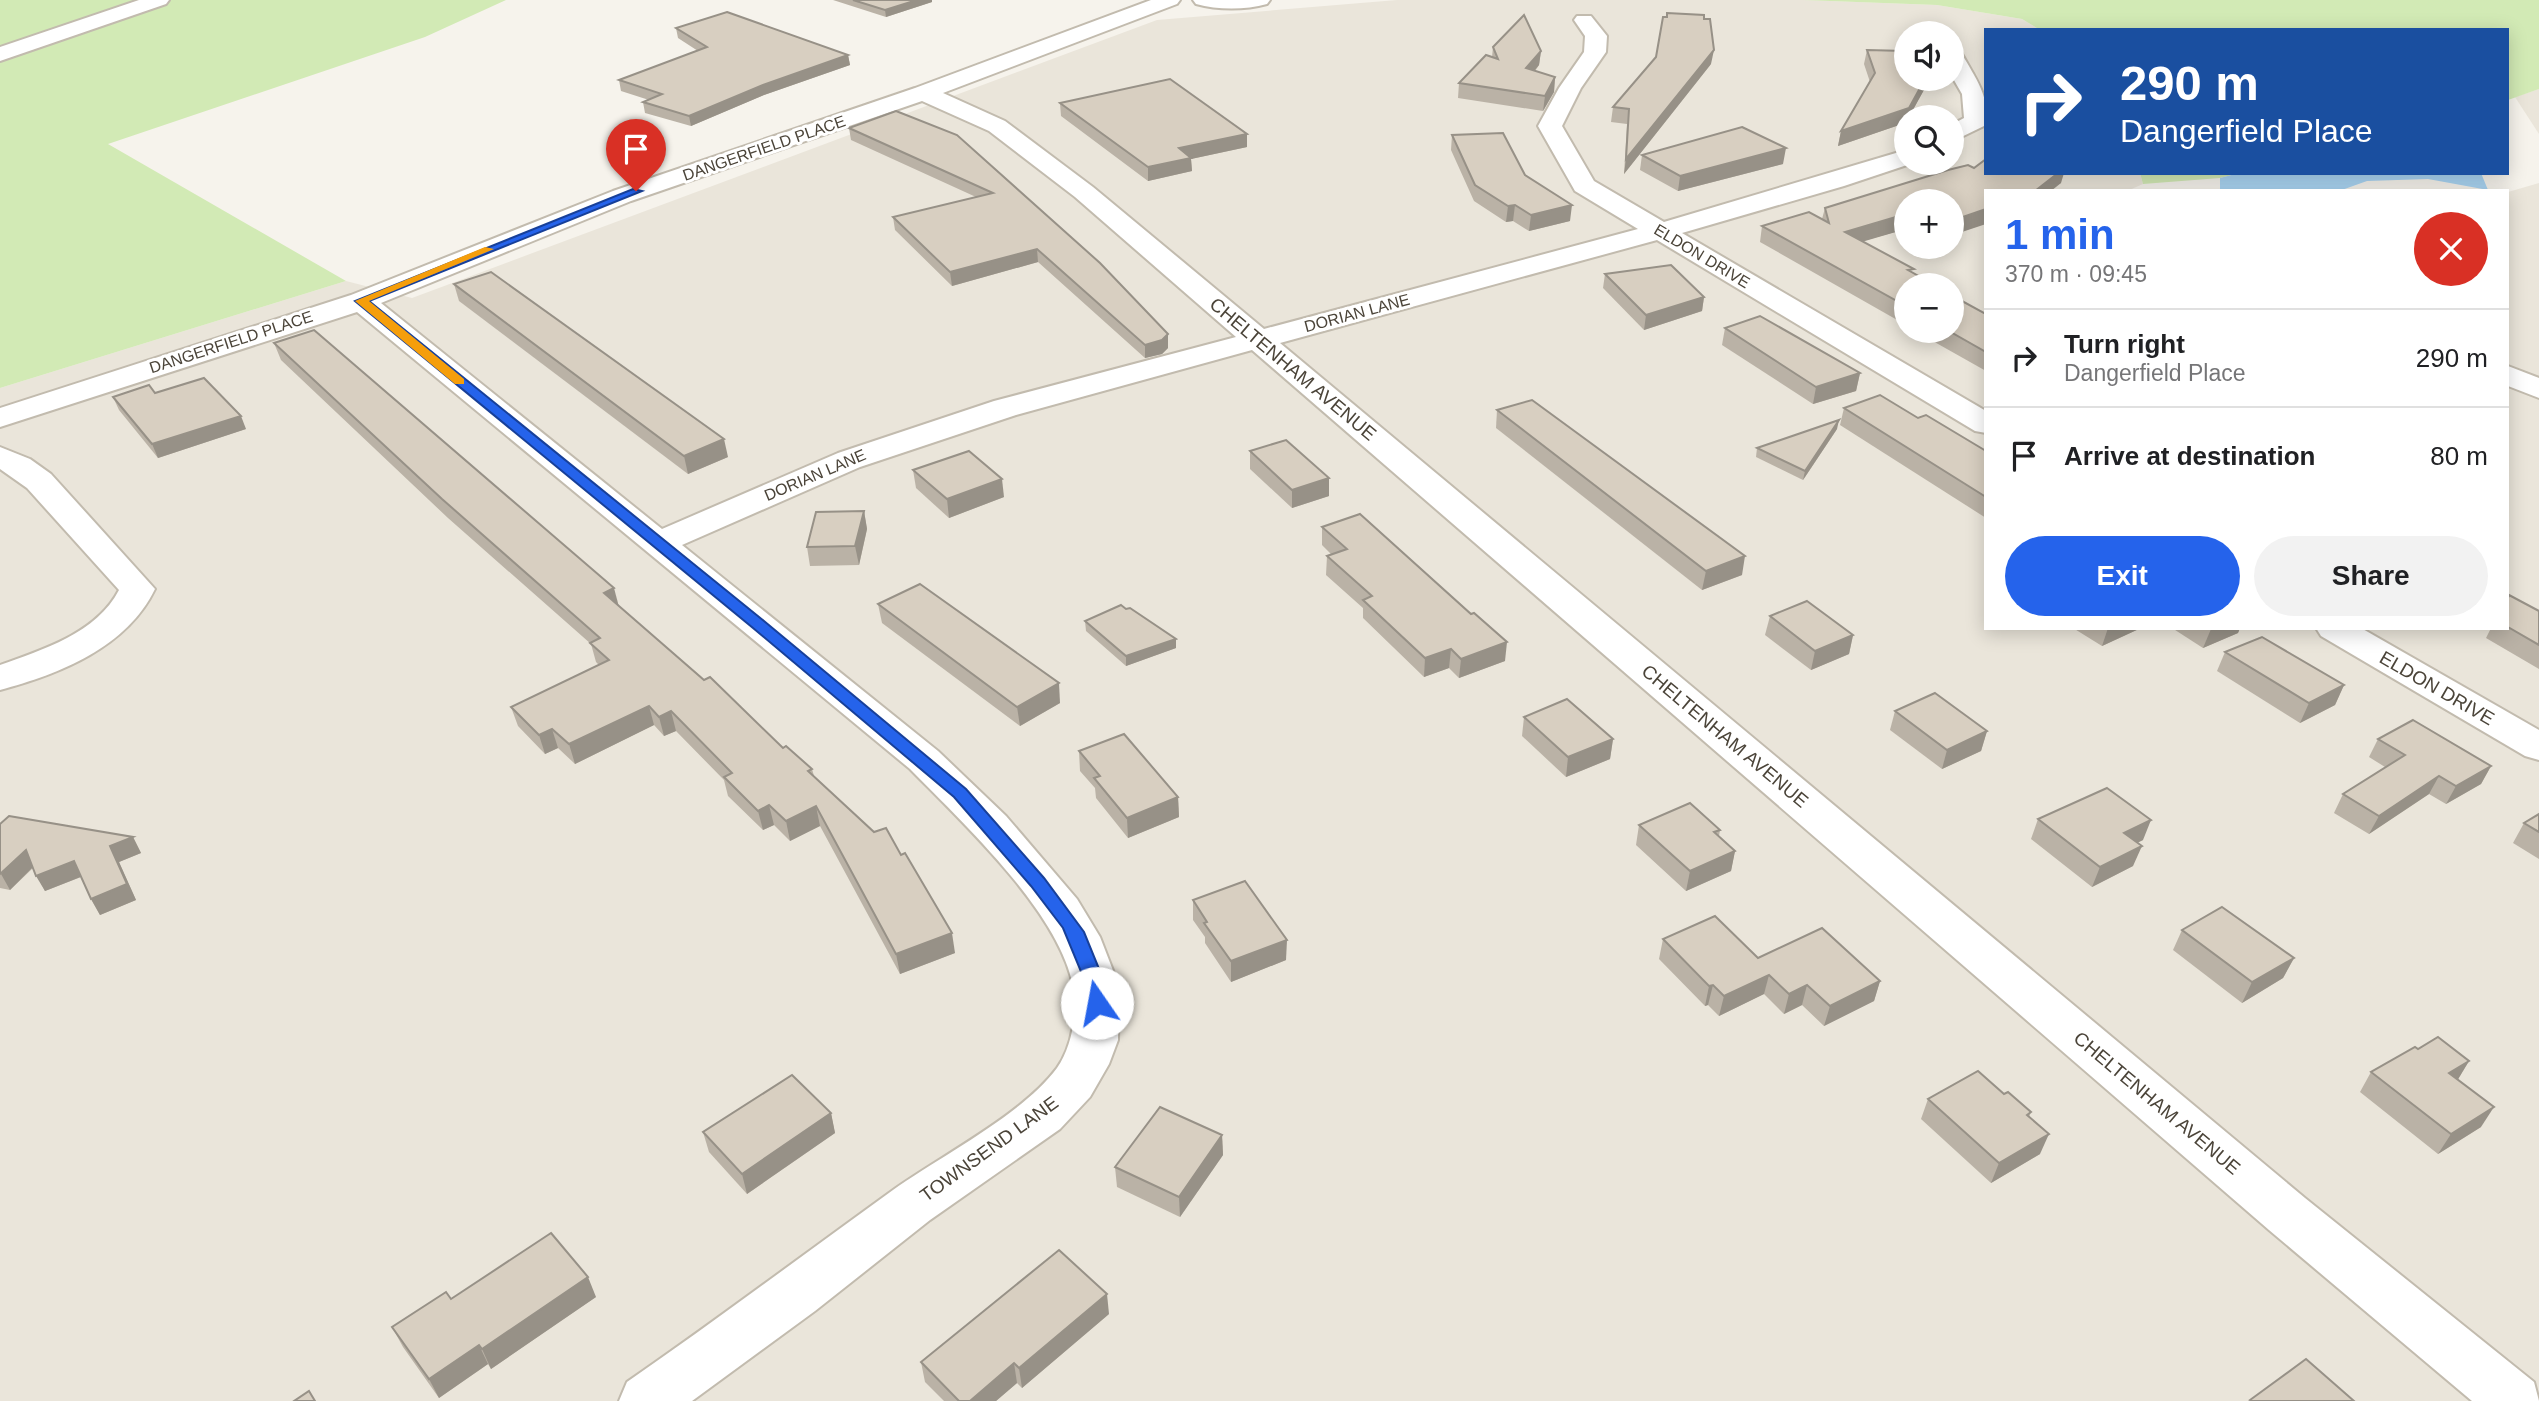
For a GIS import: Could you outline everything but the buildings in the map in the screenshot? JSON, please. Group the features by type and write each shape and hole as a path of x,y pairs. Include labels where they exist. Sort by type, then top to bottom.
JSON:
{"street":[{"path":"0,54 159,0"},
{"name":"DANGERFIELD PLACE","path":"0,418 360,301 622,196 923,93 1170,0"},
{"path":"1203,0 1260,0"},
{"name":"ELDON DRIVE","path":"1584,20 1596,36 1595,52 1570,88 1550,126 1584,186 1984,423"},
{"path":"1964,78 1973,94 1976,121 1964,128"},
{"name":"CHELTENHAM AVENUE","path":"923,93 981,117 1016,139 1084,192 2287,1214 2514,1401"},
{"name":"DORIAN LANE","path":"658,543 837,465 909,438 1005,408 1661,232 1894,161"},
{"name":"TOWNSEND LANE","path":"360,301 960,793 1066,919 1078,937 1096,986 1094,1040 1085,1064 1062,1097 1043,1115 912,1205 796,1294 647,1401"},
{"path":"2509,375 2539,389"},
{"path":"0,457 19,466 39,481 137,589 124,615 103,631 74,648 0,678"},
{"name":"ELDON DRIVE","path":"2337,630 2539,747"}],"shaded area":[{"path":"1397,0 1803,0 1937,5 2022,19 2037,28 1984,28 1984,175 2141,175 2143,184 2132,189 1984,189 1984,630 2509,630 2509,192 2539,183 2539,1401 0,1401 0,388 346,281 412,298 1157,20"},
{"path":"2539,89 2539,134 2515,97"}],"green space":[{"path":"0,0 506,0 425,37 108,144 346,281 0,388"},
{"path":"1803,0 2539,0 2539,89 2509,100 2509,28 2037,28 2022,19 1937,5"},
{"path":"2141,175 2231,175 2220,178 2143,184"}],"water":[{"path":"2231,175 2482,175 2488,189 2428,179 2367,181 2345,189 2220,189 2220,178"}],"slow traffic":[{"path":"459,381 360,301 489,249"}],"route":[{"path":"636,191 360,301 924,760 960,793 1038,882 1069,923 1078,937 1096,986 1097,1003"}]}
